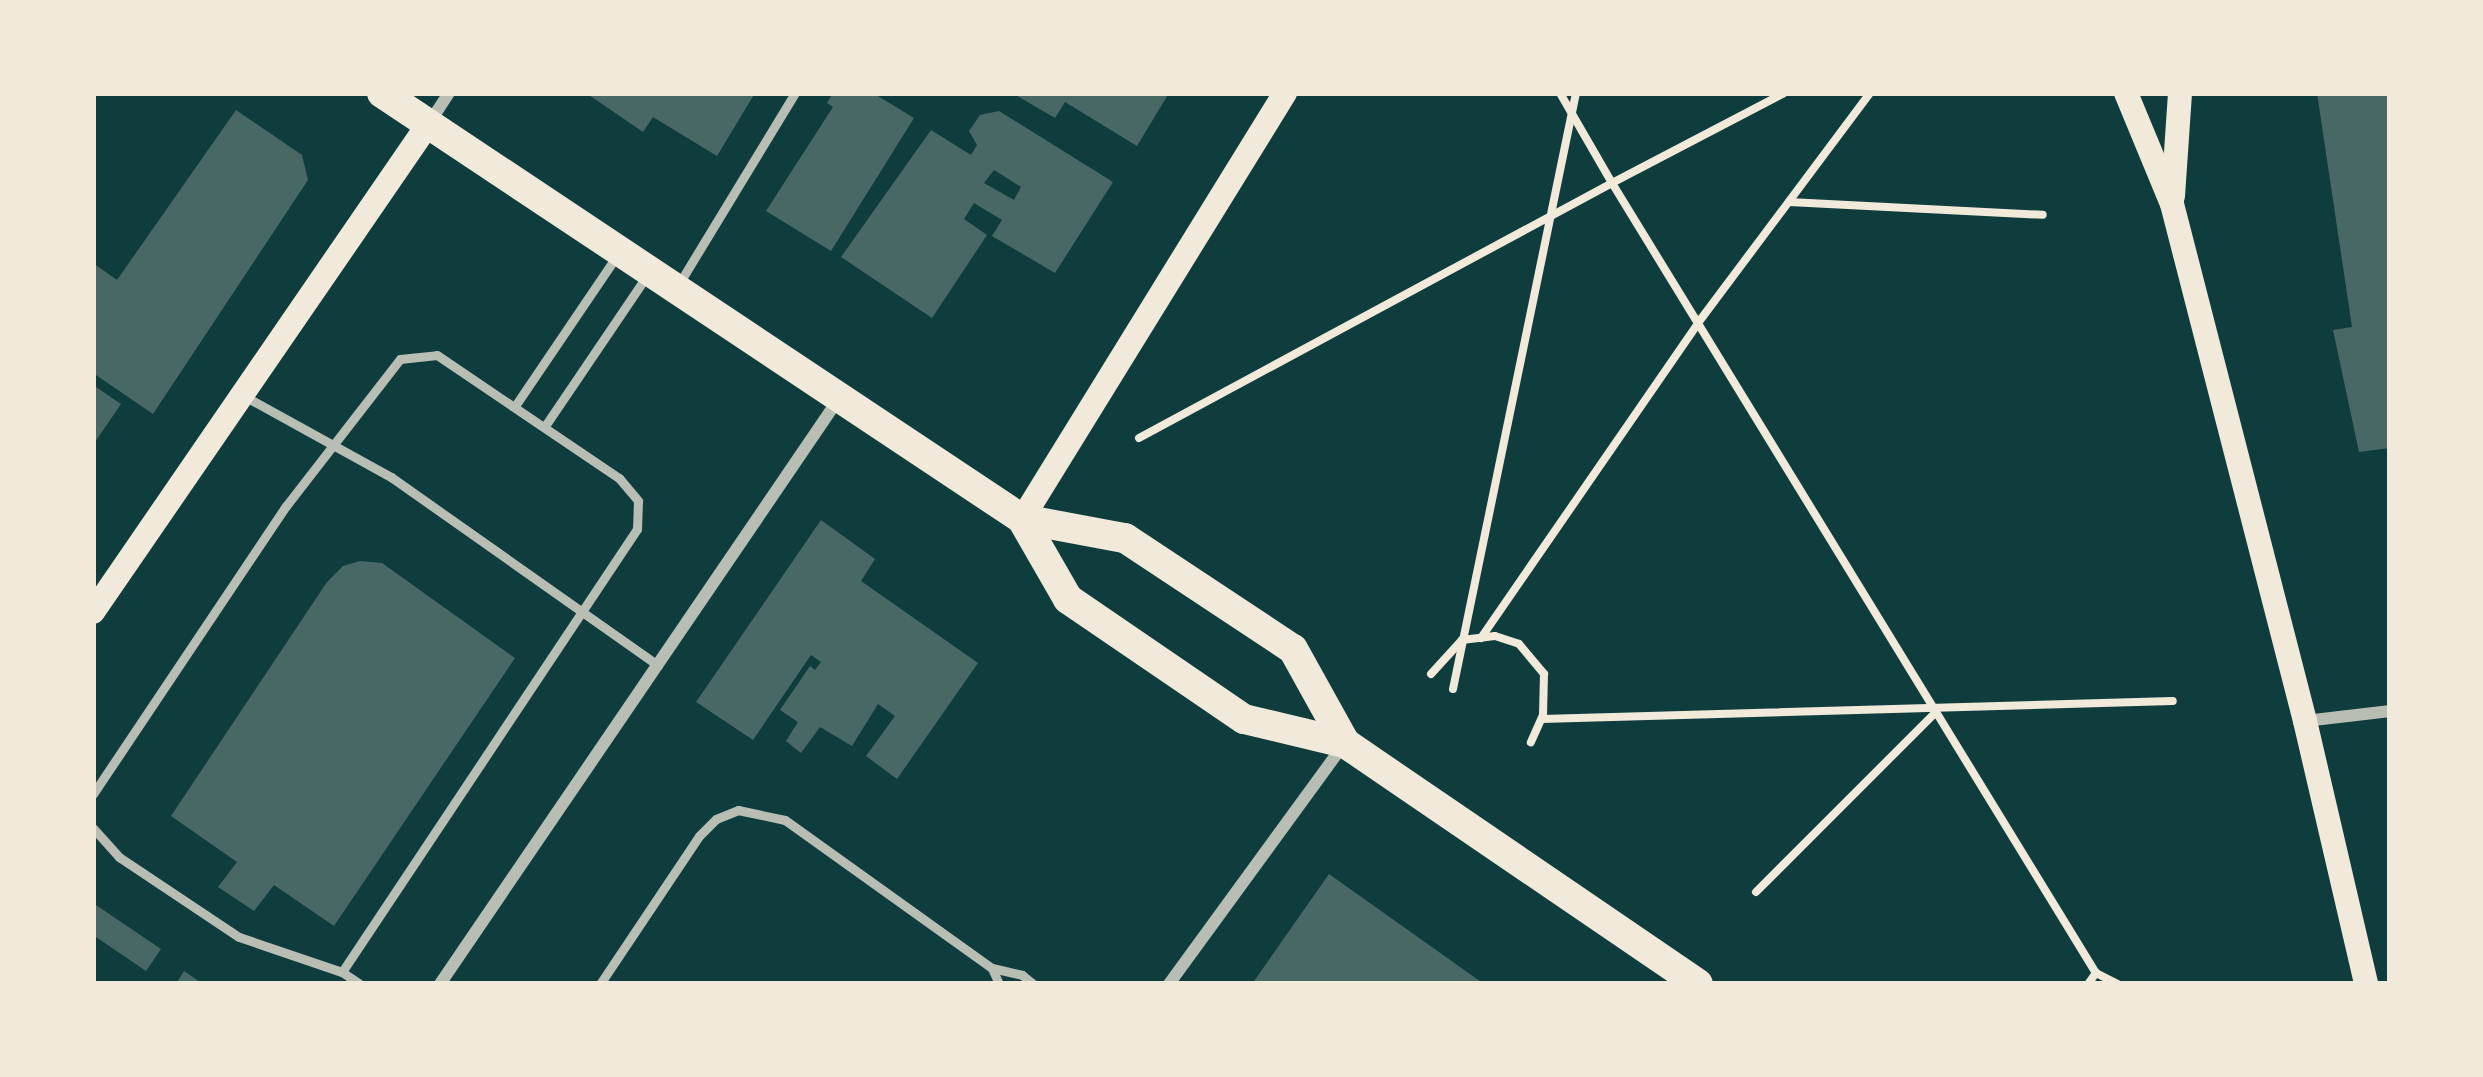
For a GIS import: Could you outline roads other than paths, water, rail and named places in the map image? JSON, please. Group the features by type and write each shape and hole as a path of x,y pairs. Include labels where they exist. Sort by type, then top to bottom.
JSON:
{"main road":[{"path":"382,93 1022,519 1125,538 1293,649 1345,743"},
{"path":"1022,519 1285,93"},
{"path":"2126,93 2172,204 2305,722 2366,984"},
{"path":"2172,204 2180,93"},
{"path":"93,612 429,123"},
{"path":"1022,519 1068,599 1244,719 1345,743 1698,984"}],"street":[{"path":"429,123 448,93"},
{"path":"440,984 841,396"},
{"path":"2305,722 2390,711"},
{"path":"1169,984 1345,743"}],"lane":[{"path":"545,426 664,278 794,93"},
{"path":"515,406 622,250"},
{"path":"93,794 331,447 393,365 408,354 437,355 619,478 638,501 637,529 342,972"},
{"path":"242,394 391,477 658,664"},
{"path":"600,984 699,836 716,819 738,810 785,820 992,968 1022,975 1033,984"},
{"path":"93,829 119,857 239,937 342,972 360,984"},
{"path":"992,968 998,984"}]}
